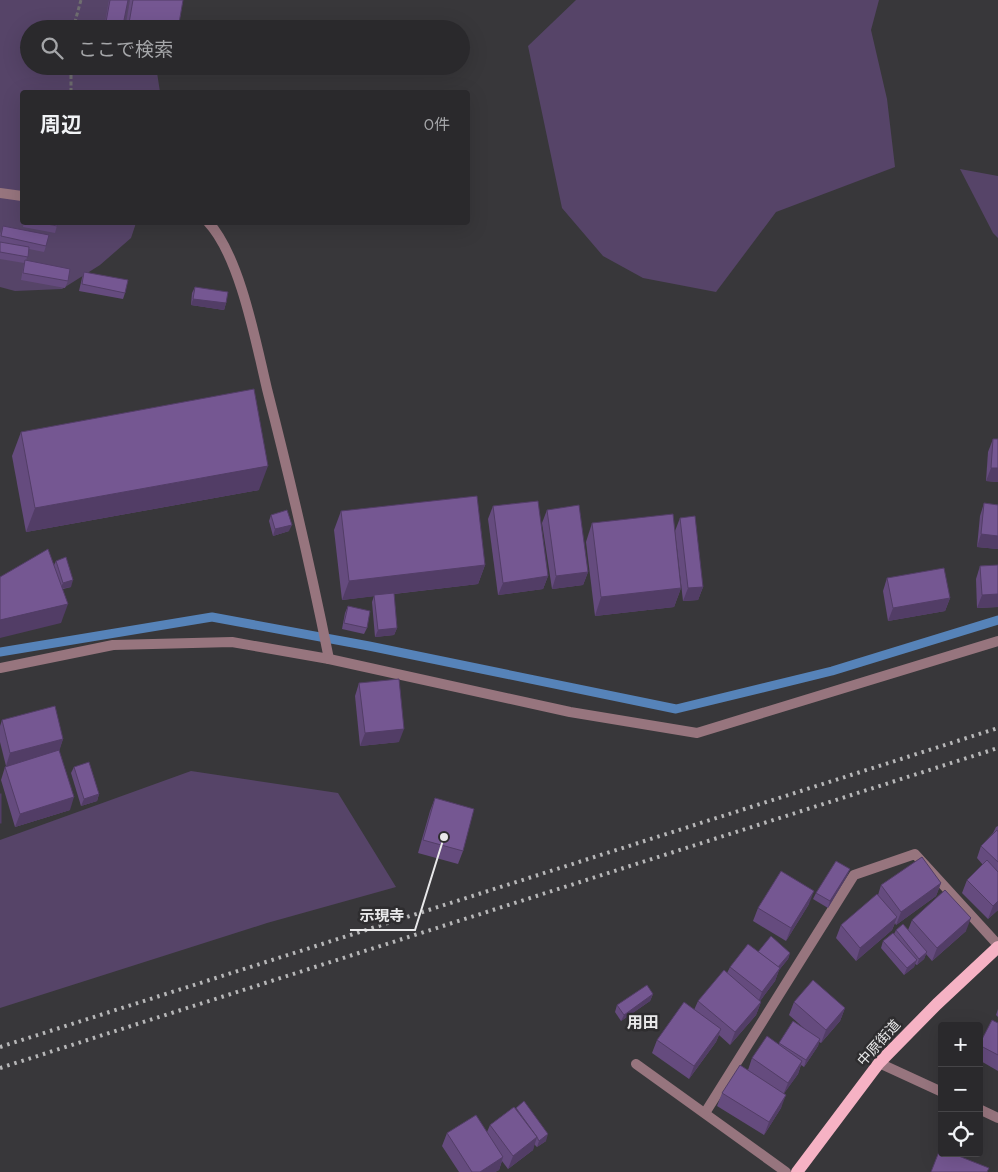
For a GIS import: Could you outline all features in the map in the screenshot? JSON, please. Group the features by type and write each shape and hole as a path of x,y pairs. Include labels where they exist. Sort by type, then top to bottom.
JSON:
{"main road":[{"name":"中原街道","path":"798,1172 879,1063 998,946"}],"street":[{"path":"0,193 20,196"},
{"path":"211,225 217,232 235,274 252,328 300,520 328,655"},
{"path":"0,668 113,645 232,642 328,655 570,712 697,733 998,641"},
{"path":"705,1113 854,875 915,854 998,946"},
{"path":"879,1063 938,1090"},
{"path":"636,1064 786,1172"},
{"path":"983,1111 998,1118"}],"path":[{"path":"75,20 81,0"},
{"path":"71,75 71,90"}],"shaded area":[{"path":"0,0 148,0 150,20 20,20 20,75 157,75 160,90 20,90 20,225 135,225 131,238 100,265 62,289 15,291 0,287"},
{"path":"576,0 879,0 871,30 887,99 895,167 776,212 716,292 643,278 603,256 562,208 528,46"},
{"path":"960,169 998,176 998,238 993,233"},
{"path":"191,771 338,793 396,887 267,923 0,1008 0,840"}],"building":[{"path":"110,0 128,0 124,20 106,20"},
{"path":"133,0 183,0 180,20 130,20"},
{"path":"3,226 49,235 46,246 1,236"},
{"path":"0,242 29,247 28,257 0,252"},
{"path":"25,260 70,269 68,281 23,273"},
{"path":"84,272 128,280 125,293 82,284"},
{"path":"195,287 228,292 226,303 193,299"},
{"path":"254,389 268,466 35,508 21,432"},
{"path":"993,439 998,439 998,468 991,468"},
{"path":"477,496 485,565 349,581 341,511"},
{"path":"538,501 548,576 503,583 493,506"},
{"path":"984,503 998,505 998,536 981,534"},
{"path":"579,505 588,572 556,576 547,510"},
{"path":"287,510 292,525 275,529 271,515"},
{"path":"673,514 681,588 601,597 592,523"},
{"path":"695,516 703,587 688,588 680,518"},
{"path":"48,549 68,604 0,620 0,577"},
{"path":"66,557 73,580 63,583 56,561"},
{"path":"998,565 998,594 982,595 980,566"},
{"path":"944,568 950,598 893,608 887,578"},
{"path":"394,593 397,628 378,630 374,595"},
{"path":"348,606 370,611 367,628 344,623"},
{"path":"399,679 404,729 365,733 359,683"},
{"path":"55,706 63,739 10,753 2,720"},
{"path":"59,750 74,797 20,814 5,767"},
{"path":"89,762 99,794 84,799 74,767"},
{"path":"1,794 1,823 0,823"},
{"path":"435,798 474,809 463,851 423,840"},
{"path":"997,830 998,832 998,862 981,846"},
{"path":"922,857 941,883 901,912 881,885"},
{"path":"987,860 998,872 998,901 993,906 967,880"},
{"path":"836,861 850,869 830,901 816,893"},
{"path":"781,871 814,891 791,928 758,908"},
{"path":"945,890 971,918 937,948 912,920"},
{"path":"877,894 897,917 860,948 841,925"},
{"path":"903,924 927,952 919,959 896,930"},
{"path":"893,933 917,960 907,968 883,941"},
{"path":"771,936 790,953 778,967 758,952"},
{"path":"748,944 780,968 762,992 730,967"},
{"path":"724,970 761,1002 735,1032 698,1001"},
{"path":"813,980 845,1008 826,1030 794,1002"},
{"path":"647,985 653,994 624,1015 617,1005"},
{"path":"684,1002 721,1029 694,1066 657,1040"},
{"path":"992,1020 998,1023 998,1055 983,1047 983,1037"},
{"path":"793,1021 820,1039 806,1060 779,1043"},
{"path":"767,1036 802,1061 788,1083 752,1058"},
{"path":"740,1065 786,1095 769,1122 722,1093"},
{"path":"524,1101 548,1134 539,1141 516,1108"},
{"path":"514,1107 537,1137 513,1156 490,1125"},
{"path":"476,1115 503,1157 480,1172 472,1172 447,1133"},
{"path":"938,1154 938,1157 961,1157 989,1168 987,1172 931,1172"}],"waterway":[{"path":"0,652 212,617 369,646 676,709 832,671 998,620"}],"railway":[{"path":"0,1047 998,728"},
{"path":"0,1068 998,748"}],"place":[{"name":"示現寺","path":"444,837"}],"district":[{"name":"用田","path":"643,1022"}]}
